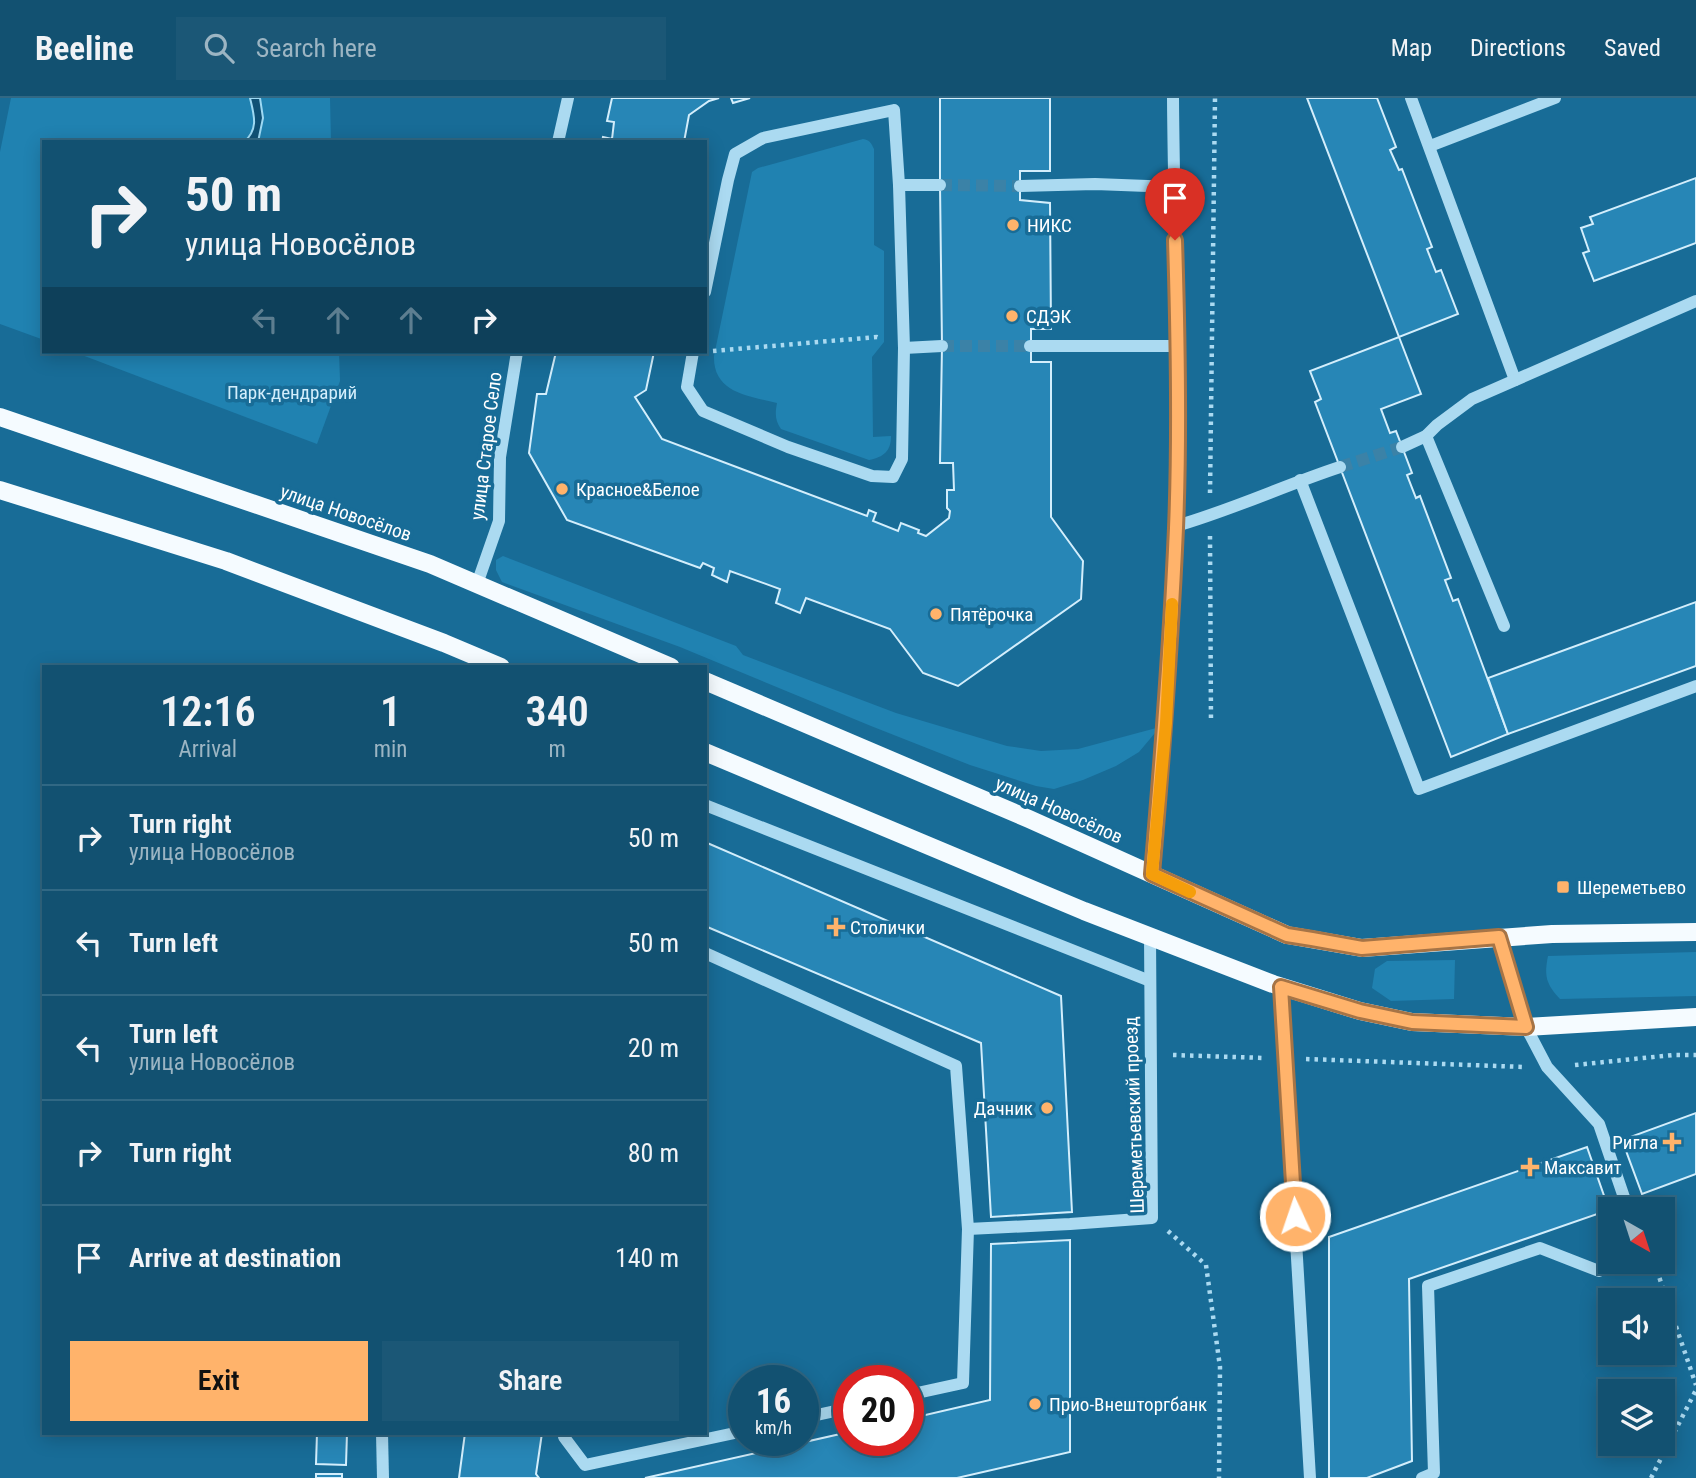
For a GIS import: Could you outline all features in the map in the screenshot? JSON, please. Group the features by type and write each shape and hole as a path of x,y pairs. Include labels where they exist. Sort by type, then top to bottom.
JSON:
{"main road":[{"name":"улица Новосёлов","path":"0,417 430,564 666,665"},
{"path":"0,490 226,561 444,643 491,665"},
{"name":"улица Новосёлов","path":"707,682 1028,819 1287,935 1362,948 1552,934 1696,932"},
{"path":"707,753 1084,911 1281,987 1360,1011 1412,1022 1526,1027 1696,1017"}],"street":[{"path":"558,140 568,98"},
{"path":"1152,874 1166,723 1176,526 1178,346 1173,98"},
{"path":"1411,98 1515,380"},
{"path":"1430,146 1555,98"},
{"path":"693,354 687,387 703,411 788,447 872,476 892,477 902,459 904,348 894,110 763,138 735,153 707,282"},
{"path":"1020,186 1095,184 1174,187"},
{"path":"899,185 940,185"},
{"path":"1402,447 1426,436 1472,399 1696,301"},
{"path":"904,348 942,346"},
{"path":"1030,346 1178,346"},
{"name":"улица Старое Село","path":"477,584 499,521 500,457 517,354"},
{"path":"1426,436 1504,626"},
{"path":"1176,526 1210,517 1300,480 1340,467"},
{"path":"1300,480 1419,789 1696,686"},
{"path":"707,806 1150,981"},
{"name":"Шереметьевский проезд","path":"1150,936 1152,1218"},
{"path":"1499,937 1526,1027 1546,1067 1599,1124 1624,1197"},
{"path":"707,954 956,1066 968,1229 963,1382 924,1391"},
{"path":"1281,987 1310,1478"},
{"path":"968,1229 1152,1218"},
{"path":"1422,1478 1434,1473 1428,1286 1540,1248 1598,1270"},
{"path":"564,1435 585,1465 728,1434"},
{"path":"382,1435 383,1478"}],"path":[{"path":"1211,723 1210,517 1215,98"},
{"path":"707,350 877,337 904,348"},
{"path":"1151,1054 1546,1067 1696,1055"},
{"name":"Шереметьевский проезд","path":"1152,1218 1206,1265 1220,1367 1219,1478"},
{"path":"1651,1478 1696,1387 1658,1274"}],"green space":[{"path":"11,98 330,98 331,140 42,140 42,339 0,324 0,152"},
{"path":"863,139 870,142 874,149 874,245 884,251 884,342 872,357 873,437 891,436 886,452 869,460 781,429 776,417 777,403 744,395 726,385 719,378 714,356 752,172 758,168"},
{"name":"Парк-дендрарий","path":"79,354 339,354 340,381 317,444"},
{"path":"503,556 736,646 743,655 896,713 1007,746 1041,751 1078,749 1160,727 1139,752 1116,766 1054,789 1036,786 970,765 680,647 502,582 496,570 496,560"},
{"path":"1696,952 1696,996 1560,999 1549,984 1546,974 1548,956"},
{"path":"1455,960 1454,999 1391,1001 1372,988 1375,969 1387,961"}],"shaded area":[{"path":"250,98 260,98 263,118 258,140 246,140 254,127"}],"building":[{"path":"612,98 719,98 709,101 689,115 684,140 602,140 603,137 612,139 614,122 607,121"},
{"path":"731,98 750,98 733,103"},
{"path":"940,98 1050,98 1050,171 1020,171 1020,200 1050,203 1051,329 1031,329 1031,362 1051,362 1051,517 1083,561 1081,599 958,686 923,673 890,629 806,598 800,613 776,603 780,589 730,571 727,582 712,575 714,568 703,563 700,568 567,520 529,453 537,394 546,394 556,354 654,354 646,390 635,397 662,439 867,516 869,510 876,513 873,521 898,531 901,523 926,536 949,518 947,490 954,490 953,463 940,463"},
{"path":"1307,98 1377,98 1396,147 1390,150 1399,170 1402,169 1432,247 1427,249 1436,272 1441,270 1458,314 1399,337"},
{"path":"1696,178 1696,243 1594,281 1583,253 1589,251 1581,228 1593,224 1590,217"},
{"path":"1399,337 1421,394 1381,409 1390,433 1396,431 1412,473 1407,475 1416,498 1420,496 1451,578 1445,580 1453,601 1458,599 1508,734 1451,757 1315,402 1321,399 1310,371"},
{"path":"1696,602 1696,666 1508,734 1488,678"},
{"path":"707,843 1061,996 1072,1212 991,1217 981,1043 707,927"},
{"path":"1696,1113 1696,1174 1642,1194 1622,1140"},
{"path":"1587,1147 1604,1197 1598,1197 1598,1214 1409,1279 1412,1461 1367,1478 1329,1478 1329,1237"},
{"path":"1070,1240 1070,1452 957,1478 645,1478 743,1456 819,1456 819,1439 833,1436 833,1456 924,1456 924,1415 990,1400 991,1244"},
{"path":"317,1435 347,1435 346,1465 316,1464"},
{"path":"465,1435 542,1435 536,1474 539,1478 459,1478"},
{"path":"316,1474 342,1474 342,1478 316,1478"}],"tunnel":[{"path":"940,185 1020,186"},
{"path":"942,346 1030,346"},
{"path":"1340,467 1402,447"}],"slow traffic":[{"path":"1172,604 1166,723 1152,874 1190,892"}],"place":[{"name":"НИКС","path":"1013,225"},
{"name":"СДЭК","path":"1012,316"},
{"name":"Красное&Белое","path":"562,489"},
{"name":"Пятёрочка","path":"936,614"},
{"name":"Шереметьево","path":"1563,887"},
{"name":"Столички","path":"836,927"},
{"name":"Дачник","path":"1047,1108"},
{"name":"Ригла","path":"1672,1142"},
{"name":"Максавит","path":"1530,1167"},
{"name":"Прио-Внешторгбанк","path":"1035,1404"}],"route":[{"path":"1175,240 1178,346 1176,526 1166,723 1152,874 1287,935 1362,948 1499,937 1526,1027 1412,1022 1360,1011 1281,987 1295,1216"}]}
